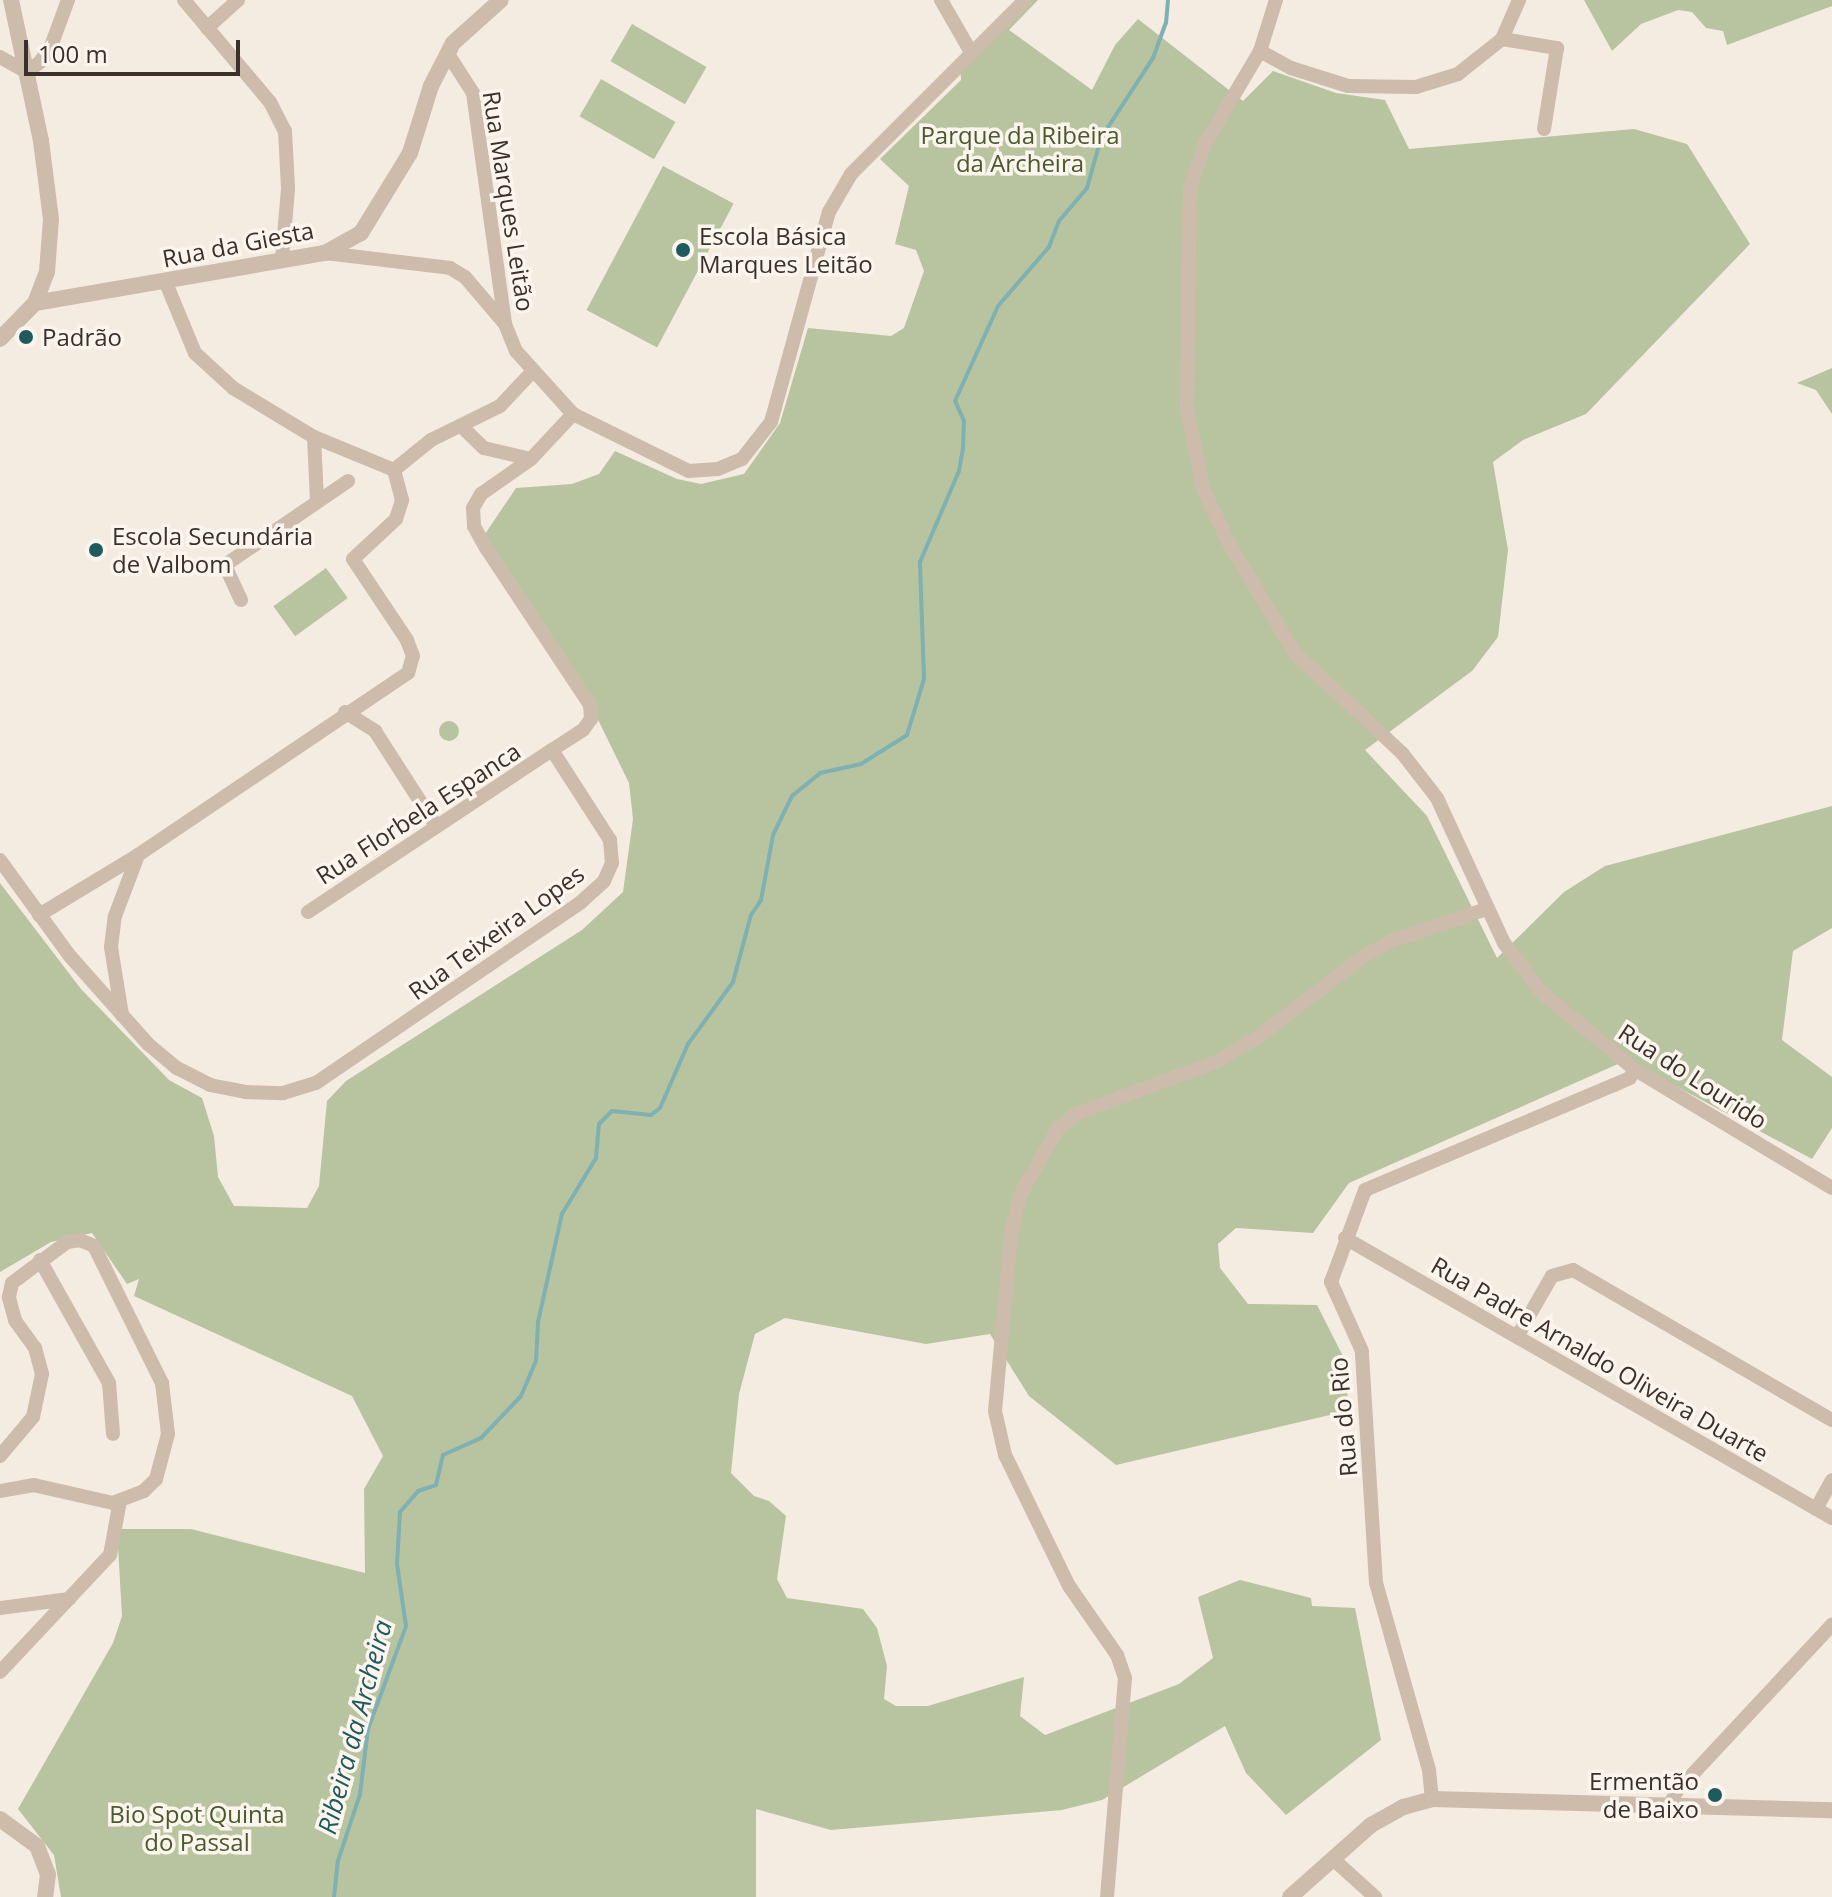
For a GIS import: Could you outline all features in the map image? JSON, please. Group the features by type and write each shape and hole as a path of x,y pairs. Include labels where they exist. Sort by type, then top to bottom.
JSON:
{"street":[{"path":"0,339 35,303 47,272 51,219 27,72 11,0"},
{"path":"27,72 50,49 68,0"},
{"path":"184,0 270,102 285,131 288,189 282,259"},
{"path":"207,28 238,0"},
{"name":"Rua da Giesta","path":"35,303 166,283 325,253 361,233 385,200 410,153 431,86 448,54 501,0"},
{"path":"941,0 972,54"},
{"name":"Rua Marques Leitão","path":"448,54 473,93 505,324 516,351 573,414 689,471 718,469 742,459 771,422 829,212 851,174 1025,0"},
{"name":"Rua do Lourido","path":"1276,0 1260,51 1205,144 1190,187 1185,372 1203,488 1257,594 1295,653 1402,753 1437,798 1487,909 1541,992 1634,1069 1832,1188"},
{"path":"1260,51 1291,68 1348,86 1416,87 1458,74 1502,39 1519,0"},
{"path":"1502,39 1557,48 1544,129"},
{"path":"0,57 27,72"},
{"path":"325,253 450,268 505,324"},
{"path":"166,283 195,353 233,388 314,437 394,470"},
{"path":"394,470 431,440 500,406 533,371"},
{"path":"552,750 583,730 591,719 590,705 474,526 473,508 481,494 531,459 573,414"},
{"path":"461,426 484,448 531,459"},
{"path":"314,437 317,501"},
{"path":"39,915 138,855 345,712 408,673 413,656 353,559 396,519 402,500 394,470"},
{"path":"241,600 225,565 348,481"},
{"path":"345,712 375,731 436,826"},
{"name":"Rua Florbela Espanca","path":"308,912 552,750"},
{"name":"Rua Teixeira Lopes","path":"0,860 39,915 122,1016 177,1068 233,1090 283,1093 316,1083 350,1064 604,881 612,863 610,840 552,750"},
{"path":"122,1016 111,947 115,916 138,855"},
{"path":"1107,1897 1125,1678 1117,1655 1069,1586 1005,1455 995,1411 1011,1234 1020,1195 1058,1128 1078,1113 1216,1062 1258,1037 1364,956 1393,940 1487,909"},
{"name":"Rua do Rio","path":"1432,1799 1429,1770 1376,1583 1362,1351 1331,1282 1365,1190 1630,1078 1634,1069"},
{"name":"Rua Padre Arnaldo Oliveira Duarte","path":"1345,1238 1832,1518"},
{"path":"0,1456 33,1417 42,1374 9,1297 12,1283 67,1242 80,1240 94,1246 162,1383 168,1434 156,1479 144,1491 120,1501 34,1485 0,1491"},
{"path":"40,1260 109,1383 113,1434"},
{"path":"1517,1337 1552,1276 1573,1270 1832,1420"},
{"path":"1816,1509 1832,1480"},
{"path":"0,1672 110,1555 120,1501"},
{"path":"0,1608 69,1599"},
{"path":"1670,1805 1676,1792 1832,1625"},
{"path":"1290,1897 1371,1825 1403,1807 1432,1799 1832,1810"},
{"path":"0,1819 37,1846 48,1874 45,1897"},
{"path":"1333,1859 1375,1897"}],"green space":[{"path":"1025,0 1038,0 1009,30 1092,90 1115,45 1138,19 1243,101 1273,71 1336,93 1385,100 1409,149 1634,129 1687,144 1750,244 1586,414 1523,440 1493,462 1508,550 1498,637 1472,671 1365,750 1427,816 1497,958 1564,892 1605,866 1832,806 1832,928 1793,951 1782,1040 1832,1077 1832,1128 1812,1159 1627,1060 1349,1183 1313,1233 1236,1228 1218,1244 1220,1268 1248,1304 1317,1305 1348,1366 1347,1411 1116,1465 1029,1396 990,1334 926,1344 785,1318 755,1334 739,1394 731,1473 754,1496 769,1501 786,1516 777,1579 787,1598 863,1609 877,1628 887,1666 884,1699 896,1706 928,1706 1024,1677 1020,1716 1045,1735 1179,1684 1213,1658 1198,1597 1240,1580 1311,1598 1312,1606 1355,1608 1381,1740 1286,1815 1246,1773 1225,1726 1102,1800 1062,1810 831,1830 756,1809 756,1897 61,1897 54,1855 18,1809 113,1643 122,1616 117,1529 191,1529 365,1573 364,1489 383,1456 352,1396 134,1296 139,1279 127,1284 92,1233 51,1242 0,1272 0,883 81,989 169,1080 202,1098 214,1136 218,1177 234,1206 307,1208 319,1186 327,1101 346,1081 582,930 623,892 633,819 629,783 583,689 483,537 516,488 572,484 599,474 615,451 677,479 701,484 744,474 780,423 808,328 891,336 904,328 924,271 916,250 895,244 909,186 880,159 961,80 960,65"},
{"path":"1584,0 1832,0 1832,6 1727,45 1723,31 1706,28 1692,12 1678,10 1641,24 1612,51"},
{"path":"632,24 706,67 685,104 610,61"},
{"path":"601,79 675,122 654,159 580,116"},
{"path":"663,166 734,204 657,347 586,310"},
{"path":"1832,368 1832,414 1816,390 1797,383"},
{"path":"326,568 348,598 295,636 273,606"},
{"path":"449,721 456,724 459,731 456,738 449,741 442,738 439,731 442,724"}],"waterway":[{"name":"Ribeira da Archeira","path":"334,1897 338,1861 360,1794 368,1729 406,1626 397,1564 400,1512 418,1491 436,1485 443,1455 481,1438 521,1396 536,1361 538,1322 562,1214 596,1158 599,1124 612,1111 651,1115 660,1108 688,1044 733,982 751,915 761,900 773,835 792,796 820,773 861,764 907,735 924,679 920,562 959,471 963,448 964,421 955,401 998,306 1049,247 1059,221 1087,188 1101,138 1153,58 1166,23 1168,0"}],"place":[{"name":"Escola Básica Marques Leitão","path":"683,250"},
{"name":"Padrão","path":"26,337"},
{"name":"Escola Secundária de Valbom","path":"96,550"},
{"name":"Ermentão de Baixo","path":"1715,1795"}],"park label":[{"name":"Parque da Ribeira da Archeira","path":"1020,149"},
{"name":"Bio Spot Quinta do Passal","path":"197,1828"}]}
